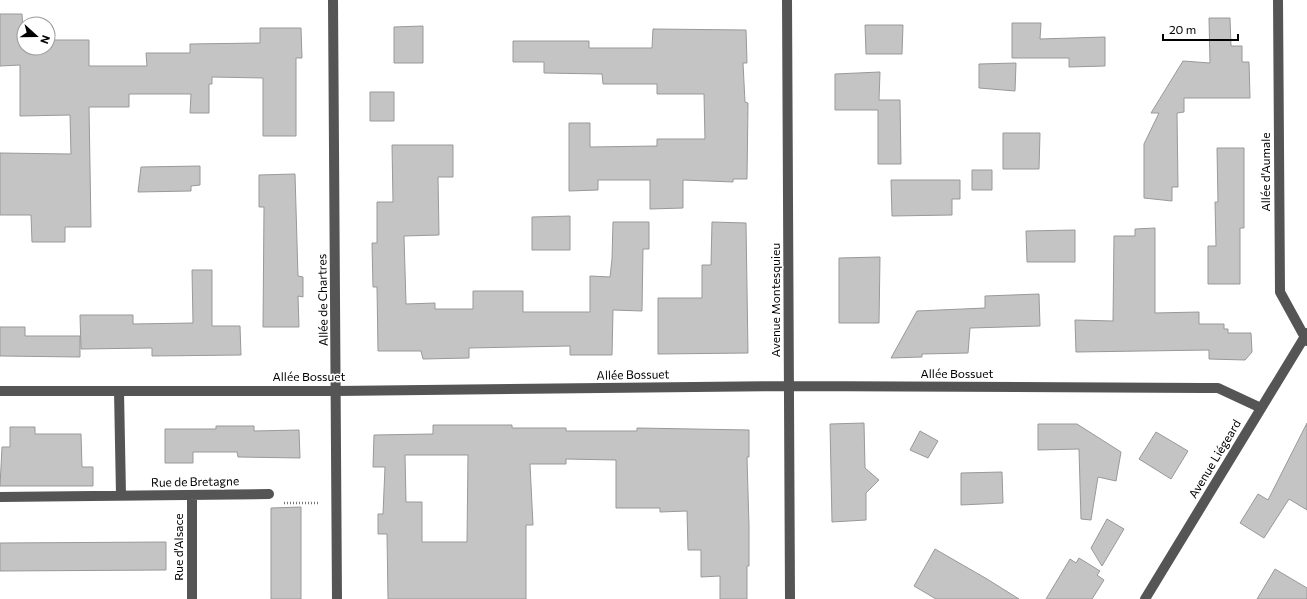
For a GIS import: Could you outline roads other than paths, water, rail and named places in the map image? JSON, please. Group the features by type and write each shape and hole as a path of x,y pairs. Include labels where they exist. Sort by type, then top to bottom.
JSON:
{"street":[{"name":"Allée de Chartres","path":"334,0 337,599"},
{"name":"Avenue Montesquieu","path":"787,0 790,599"},
{"name":"Allée d'Aumale","path":"1278,0 1280,292 1306,337"},
{"name":"Avenue Liégeard","path":"1145,599 1306,337"},
{"name":"Allée Bossuet","path":"0,391 790,386 1218,388 1261,408"},
{"path":"119,391 121,495"},
{"name":"Rue de Bretagne","path":"0,497 269,494"},
{"name":"Rue d'Alsace","path":"192,495 192,599"}]}
